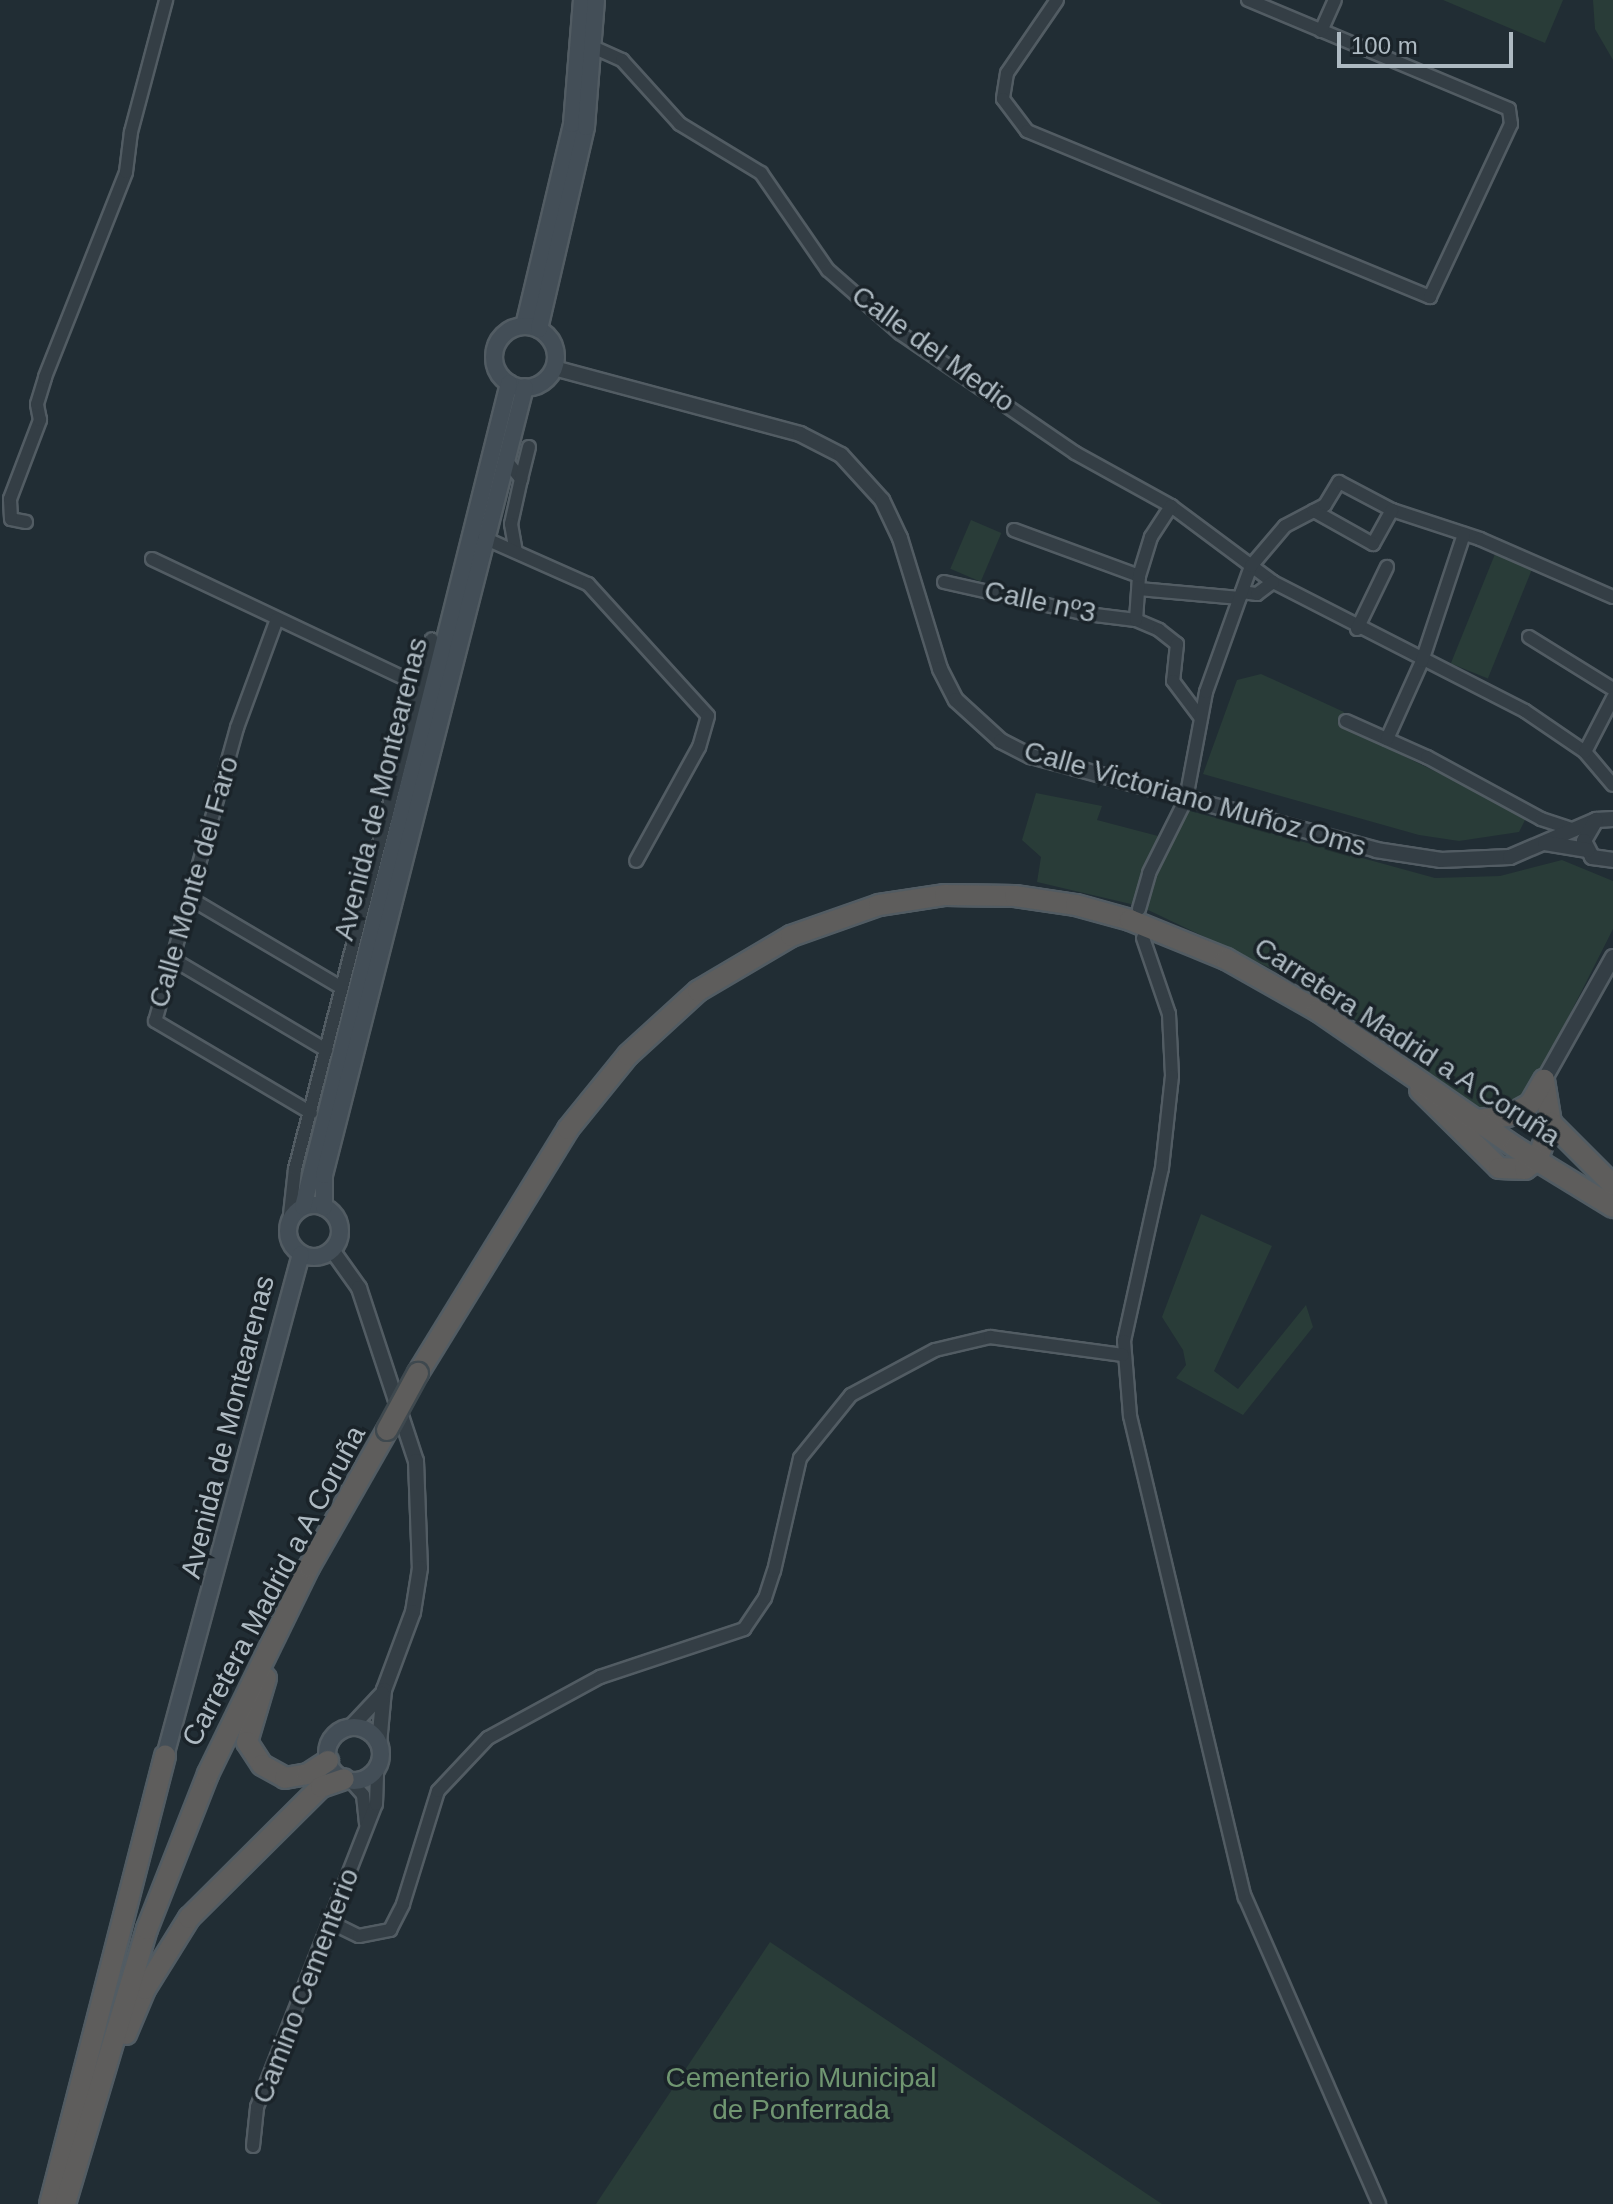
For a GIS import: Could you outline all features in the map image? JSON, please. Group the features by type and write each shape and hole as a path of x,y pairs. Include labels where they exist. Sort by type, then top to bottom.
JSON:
{"highway":[{"name":"Carretera Madrid a A Coruña","path":"67,2196 126,1995 176,1853 241,1701 331,1527 418,1373 568,1129 628,1055 698,991 791,936 879,905 945,895 1015,896 1130,920 1226,959 1318,1011 1515,1147 1613,1207"},
{"path":"1405,1071 1491,1163 1512,1171 1537,1160 1551,1123 1544,1080"},
{"path":"1515,1147 1530,1104 1544,1080"},
{"path":"1478,1120 1508,1116 1530,1104"},
{"path":"1551,1123 1613,1185"},
{"path":"328,1761 308,1774 285,1778 262,1765 247,1742 251,1715 331,1527"},
{"path":"50,2204 165,1756"},
{"path":"67,2196 145,1989 189,1918 321,1787 347,1780"}],"main road":[{"path":"582,0 588,48"},
{"path":"532,328 581,154 588,48 596,0"},
{"path":"532,328 554,346 554,368 539,384 517,385 498,370 495,351 509,331 532,328"},
{"name":"Avenida de Montearenas","path":"324,1207 324,1175 490,540 517,385"},
{"name":"Avenida de Montearenas","path":"303,1207 517,385"},
{"path":"303,1207 324,1207 339,1223 332,1250 321,1257 301,1254 289,1241 289,1224 303,1207"},
{"name":"Avenida de Montearenas","path":"165,1756 207,1615 301,1254"},
{"path":"350,1728 371,1733 379,1744 377,1768 347,1780 328,1761 329,1743 350,1728"}],"street":[{"path":"26,522 11,519 10,499 40,420 37,404 45,377 126,172 166,0"},
{"path":"1057,0 1007,73 1003,99 1027,131 1430,297 1511,124 1509,109 1248,0"},
{"path":"1321,31 1335,0"},
{"name":"Calle del Medio","path":"588,48 622,60 680,124 761,173 828,270 900,333 1075,453 1171,506 1273,582 1357,629 1525,711 1585,752 1613,785"},
{"name":"Calle Victoriano Muñoz Oms","path":"554,368 800,434 841,455 882,500 900,538 940,669 956,700 978,725 1031,756 1412,857 1465,863 1510,857 1551,843"},
{"path":"516,552 511,524 529,447"},
{"path":"505,459 521,479"},
{"path":"1139,909 1149,873 1186,799 1200,717 1251,566 1285,526 1325,505 1339,482 1392,510 1464,534 1613,597"},
{"path":"1171,506 1151,537 1139,582 1136,620 1177,644 1173,681 1200,717"},
{"path":"1314,511 1373,544 1392,510"},
{"path":"511,524 490,540 588,584 708,716 699,747 636,861"},
{"path":"1014,530 1139,582 1241,595 1257,594 1273,582"},
{"path":"1387,739 1422,661 1464,534"},
{"path":"152,559 418,685"},
{"path":"1357,629 1387,567"},
{"name":"Calle nº3","path":"944,582 1087,614 1136,620"},
{"name":"Calle Monte del Faro","path":"277,619 237,728 155,1021 311,1113"},
{"path":"1529,637 1613,689"},
{"path":"289,1224 287,1203 432,639"},
{"path":"1585,752 1613,698"},
{"path":"1346,721 1541,819 1571,829"},
{"path":"1541,819 1551,843"},
{"path":"1551,843 1571,829 1596,820 1613,819"},
{"path":"1587,850 1585,835 1596,820"},
{"path":"1551,843 1587,850 1599,860 1612,861"},
{"path":"191,899 342,988"},
{"path":"1143,938 1169,1014 1172,1076 1162,1168 1123,1355 1130,1416 1176,1623 1245,1897 1379,2204"},
{"path":"1544,1080 1613,957"},
{"path":"174,960 326,1050"},
{"name":"Carretera Madrid a A Coruña","path":"332,1250 359,1288 416,1461 420,1568 413,1612 384,1690 379,1744"},
{"path":"330,1922 359,1936 390,1930 403,1904 438,1791 488,1738 588,1682 744,1629 765,1598 774,1571 800,1458 851,1395 935,1350 990,1337 1123,1355"},
{"name":"Carretera Madrid a A Coruña","path":"350,1728 384,1690"},
{"name":"Camino Cementerio","path":"253,2146 257,2107 376,1804 377,1768"},
{"path":"347,1780 363,1795 366,1827"}],"green space":[{"path":"1443,0 1563,0 1545,43"},
{"path":"1593,0 1613,0 1613,60 1595,29"},
{"path":"971,520 1001,533 981,582 950,569"},
{"path":"1495,554 1532,569 1488,678 1451,663"},
{"path":"1261,674 1344,712 1340,725 1527,816 1519,832 1459,841 1419,835 1203,774 1237,680"},
{"path":"1036,793 1102,806 1097,820 1158,836 1135,905 1037,882 1041,857 1022,840"},
{"path":"1183,809 1435,878 1500,876 1562,860 1613,881 1613,929 1532,1089 1493,1115 1431,1081 1417,1060 1297,981 1146,909 1155,863"},
{"path":"1201,1214 1272,1246 1214,1371 1238,1389 1306,1305 1313,1327 1243,1415 1176,1378 1186,1365 1183,1350 1162,1317"},
{"name":"Cementerio Municipal de Ponferrada","path":"770,1942 1162,2204 596,2204"}]}
